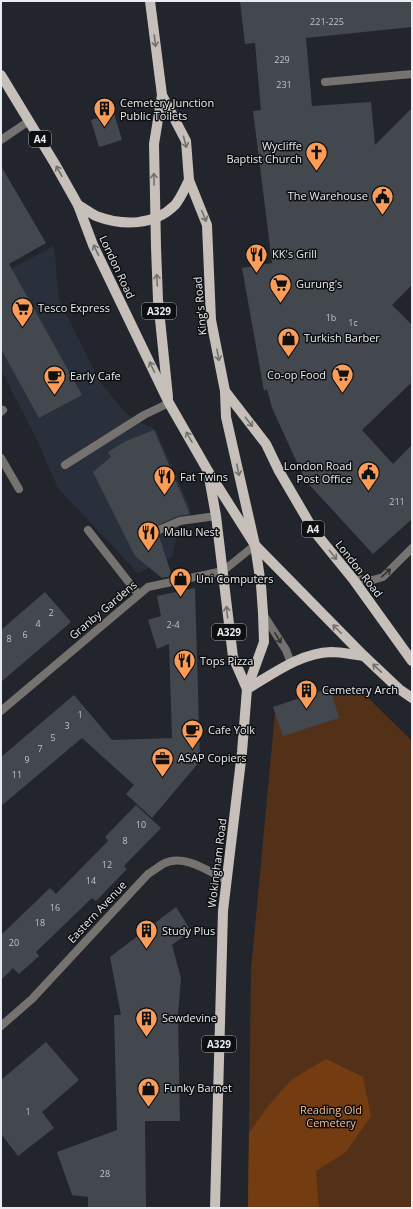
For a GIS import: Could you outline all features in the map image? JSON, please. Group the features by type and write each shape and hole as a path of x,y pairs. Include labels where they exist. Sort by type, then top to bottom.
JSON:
{"main road":[{"name":"King's Road","path":"150,2 162,95 154,144 155,218 158,300 169,403"},
{"name":"London Road","path":"1,75 78,205 93,245 169,403 208,471 256,545 364,656 412,698"},
{"name":"King's Road","path":"162,95 186,141 189,180 207,225 211,320 225,391 226,417 256,545"},
{"path":"78,205 96,216 110,220 138,223 155,218 176,204 189,180"},
{"name":"London Road","path":"225,391 266,444 279,471 314,531 352,579 412,661"},
{"name":"London Road","path":"208,471 216,516 223,571"},
{"name":"Wokingham Road","path":"215,1208 223,911 242,752 247,689 264,642 261,585 256,545"},
{"name":"Wokingham Road","path":"223,571 233,657 247,689"},
{"path":"247,689 291,663 309,655 331,652 364,656"}],"street":[{"path":"325,82 412,74"},
{"path":"1,140 29,121"},
{"path":"65,465 144,416 169,403"},
{"path":"1,458 19,489"},
{"path":"154,532 180,521 216,516"},
{"path":"88,530 138,594"},
{"name":"Granby Gardens","path":"1,710 148,587 223,571 256,545"},
{"path":"352,579 373,580 383,577 412,548"},
{"path":"263,613 286,650 291,663"},
{"name":"Eastern Avenue","path":"1,1026 32,999 148,874 163,864 174,860 190,862 226,880"}],"shaded area":[{"path":"54,246 59,300 99,381 125,412 136,421 155,429 190,508 188,517 180,521 172,557 138,573 58,488 36,438 1,370 1,274"}],"green space":[{"name":"Reading Old Cemetery","path":"357,687 412,741 412,1208 248,1208 251,970 275,713 329,688 331,692"},
{"path":"326,1059 363,1077 371,1116 346,1152 316,1171 319,1208 248,1208 249,1133 266,1109 291,1080"}],"building":[{"path":"240,1 412,1 412,27 306,38 312,106 371,102 375,145 412,108 412,285 392,305 412,325 412,382 362,430 393,464 412,445 412,519 373,554 305,480 272,408 267,389 264,391 242,268 272,263 253,111 261,110 255,43 245,44"},
{"name":"Cemetery Junction Public Toilets","path":"114,113 122,140 99,147 91,120"},
{"path":"1,166 46,243 9,264 82,395 39,418 1,349"},
{"path":"154,430 190,514 178,516 149,529 149,534 151,537 159,536 172,576 162,578 135,556 93,472 111,457 108,452 126,441"},
{"path":"195,588 200,761 152,818 126,794 134,785 82,738 1,806 1,757 74,695 112,740 172,738 169,644 157,649 148,620 161,616 157,596"},
{"path":"45,592 71,622 1,682 1,630"},
{"name":"Cemetery Arch","path":"330,688 339,718 283,736 273,707"},
{"path":"136,805 161,828 124,866 127,869 96,901 92,898 36,952 39,956 19,974 13,968 1,980 1,935 50,888 56,894 108,841 105,837"},
{"path":"176,907 191,931 172,945 181,978 178,1014 180,1121 145,1121 146,1208 88,1208 88,1197 72,1195 57,1152 117,1130 114,1015 121,1015 110,957"},
{"path":"46,1042 79,1080 42,1112 54,1128 18,1156 1,1134 1,1080"}],"place":[{"name":"Cemetery Junction Public Toilets","path":"104,128"},
{"name":"Wycliffe Baptist Church","path":"317,172"},
{"name":"The Warehouse","path":"383,216"},
{"name":"KK's Grill","path":"256,274"},
{"name":"Gurung's","path":"280,304"},
{"name":"Tesco Express","path":"23,328"},
{"name":"Turkish Barber","path":"289,358"},
{"name":"Co-op Food","path":"342,394"},
{"name":"Early Cafe","path":"55,396"},
{"name":"London Road Post Office","path":"368,492"},
{"name":"Fat Twins","path":"164,496"},
{"name":"Mallu Nest","path":"148,552"},
{"name":"Uni Computers","path":"181,598"},
{"name":"Tops Pizza","path":"184,680"},
{"name":"Cemetery Arch","path":"306,710"},
{"name":"Cafe Yolk","path":"192,750"},
{"name":"ASAP Copiers","path":"163,778"},
{"name":"Study Plus","path":"146,950"},
{"name":"Sewdevine","path":"146,1038"},
{"name":"Funky Barnet","path":"148,1108"}]}
